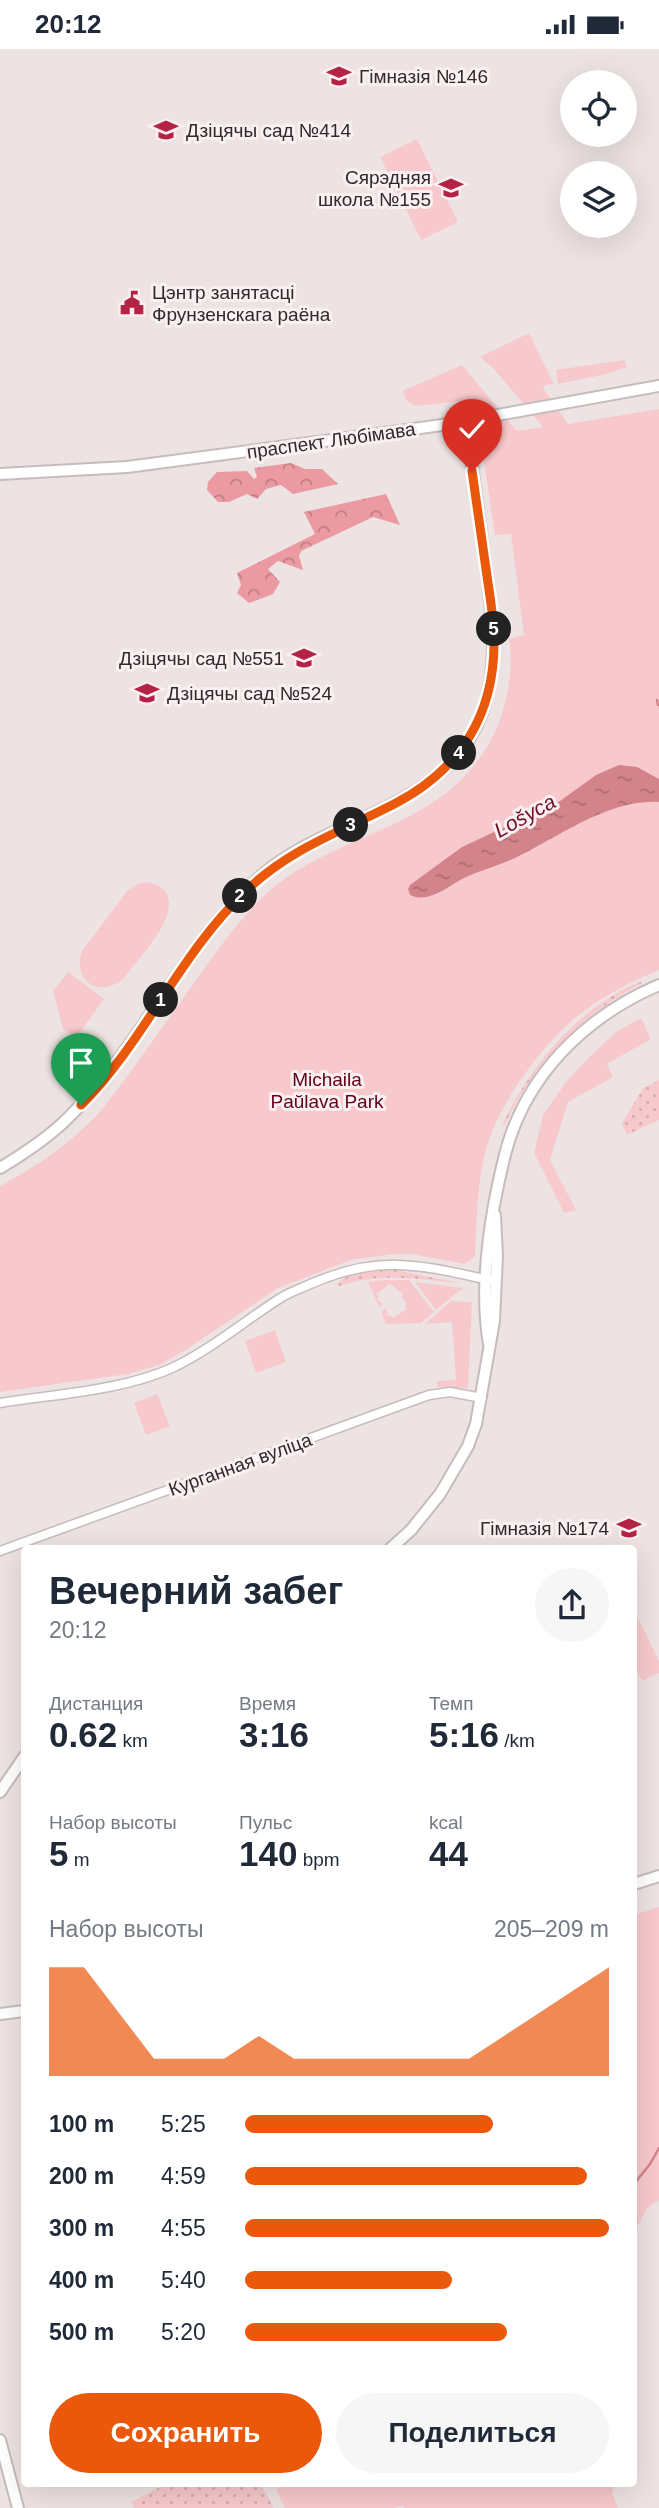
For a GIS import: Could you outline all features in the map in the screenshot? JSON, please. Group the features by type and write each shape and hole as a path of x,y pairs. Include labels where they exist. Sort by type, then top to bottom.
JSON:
{"street":[{"name":"праспект Любімава","path":"0,474 143,465 465,420 659,386"},
{"path":"0,1168 47,1137 97,1087 213,926 253,884 292,854 399,802 426,785 454,759 470,738 492,678 494,637 465,420"},
{"path":"394,1545 424,1516 455,1472 468,1446 482,1398 489,1344 485,1322 491,1280 489,1228 511,1134 527,1099 558,1056 582,1031 621,1003 659,985"},
{"path":"0,1403 127,1382 170,1369 195,1356 282,1297 339,1272 388,1263 411,1264 491,1280"},
{"name":"Курганная вуліца","path":"0,1551 429,1395 450,1392 482,1398"},
{"path":"0,1792 21,1761"},
{"path":"637,1883 659,1875"},
{"path":"0,2014 21,2011"},
{"path":"0,2440 18,2508"}],"green space":[{"path":"417,139 458,222 421,240 380,157"},
{"name":"Michaila Paŭlava Park","path":"529,333 554,384 543,388 568,424 659,409 659,970 618,989 567,1025 528,1069 506,1102 486,1149 478,1194 475,1256 465,1264 412,1254 351,1260 278,1288 159,1365 128,1374 0,1392 0,1186 52,1154 99,1113 227,937 262,898 291,874 424,808 454,787 479,759 499,722 509,681 509,639 524,635 511,534 495,535 481,442 486,436 496,434 499,427 478,399 416,406 407,401 402,391 462,365 517,431 543,427 493,368 480,357"},
{"path":"624,360 627,367 558,384 556,370"},
{"path":"291,463 305,469 322,469 338,484 293,494 281,485 266,489 257,499 247,494 229,502 218,502 207,490 208,482 217,472 247,471 254,479 257,477 254,468"},
{"path":"386,494 400,525 373,517 301,551 299,556 303,570 278,561 268,569 280,582 273,594 249,603 237,593 241,585 237,573 315,534 304,512"},
{"path":"149,882 163,889 169,900 162,927 124,978 106,987 90,984 81,971 82,951 128,890 139,883"},
{"path":"68,972 104,999 76,1038 63,1029 53,991"},
{"path":"641,981 642,983 578,1026 561,1043 544,1061 504,1126 502,1125 527,1081 559,1040 597,1006"},
{"path":"641,1018 651,1039 607,1064 613,1077 568,1102 550,1160 576,1210 564,1213 534,1153 543,1115 566,1082 589,1057 616,1032"},
{"path":"659,1080 659,1120 627,1135 622,1123 643,1088"},
{"path":"395,1270 460,1283 384,1278 339,1286 338,1284 342,1279 356,1274"},
{"path":"409,1280 434,1312 421,1323 386,1324 381,1312 386,1308 388,1316 393,1318 407,1309 407,1304 402,1298 403,1294 390,1284 376,1294 383,1304 379,1307 368,1282"},
{"path":"415,1282 463,1288 436,1310"},
{"path":"451,1301 472,1302 468,1388 437,1387 437,1381 456,1380 452,1322 425,1324"},
{"path":"275,1330 286,1362 256,1373 245,1341"},
{"path":"157,1394 170,1426 146,1435 134,1403"},
{"path":"637,1616 659,1661 659,1673 642,1681 637,1670"},
{"path":"659,1907 659,2200 647,2208 637,2227 637,1914"},
{"path":"160,2487 262,2487 274,2508 134,2508 131,2502"},
{"path":"614,2487 612,2494 618,2508 285,2508 276,2489"}],"water":[{"path":"619,765 637,767 659,779 659,802 640,803 603,813 515,858 464,878 431,896 410,895 410,885 462,847 560,801 596,775"}],"waterway":[{"path":"657,700 658,705"},
{"path":"637,2180 659,2148"}],"place":[{"name":"Гімназія №146","path":"339,76"},
{"name":"Дзіцячы сад №414","path":"166,130"},
{"name":"Сярэдняя школа №155","path":"451,188"},
{"name":"Цэнтр занятасці Фрунзенскага раёна","path":"132,303"},
{"name":"Дзіцячы сад №551","path":"304,658"},
{"name":"Дзіцячы сад №524","path":"147,693"},
{"name":"Гімназія №174","path":"629,1528"}],"route":[{"path":"81,1105 109,1073 213,926 243,893 292,854 399,802 426,785 454,759 470,738 487,697 494,658 493,619 472,471"}],"water label":[{"name":"Lošyca","path":"525,816"}]}
